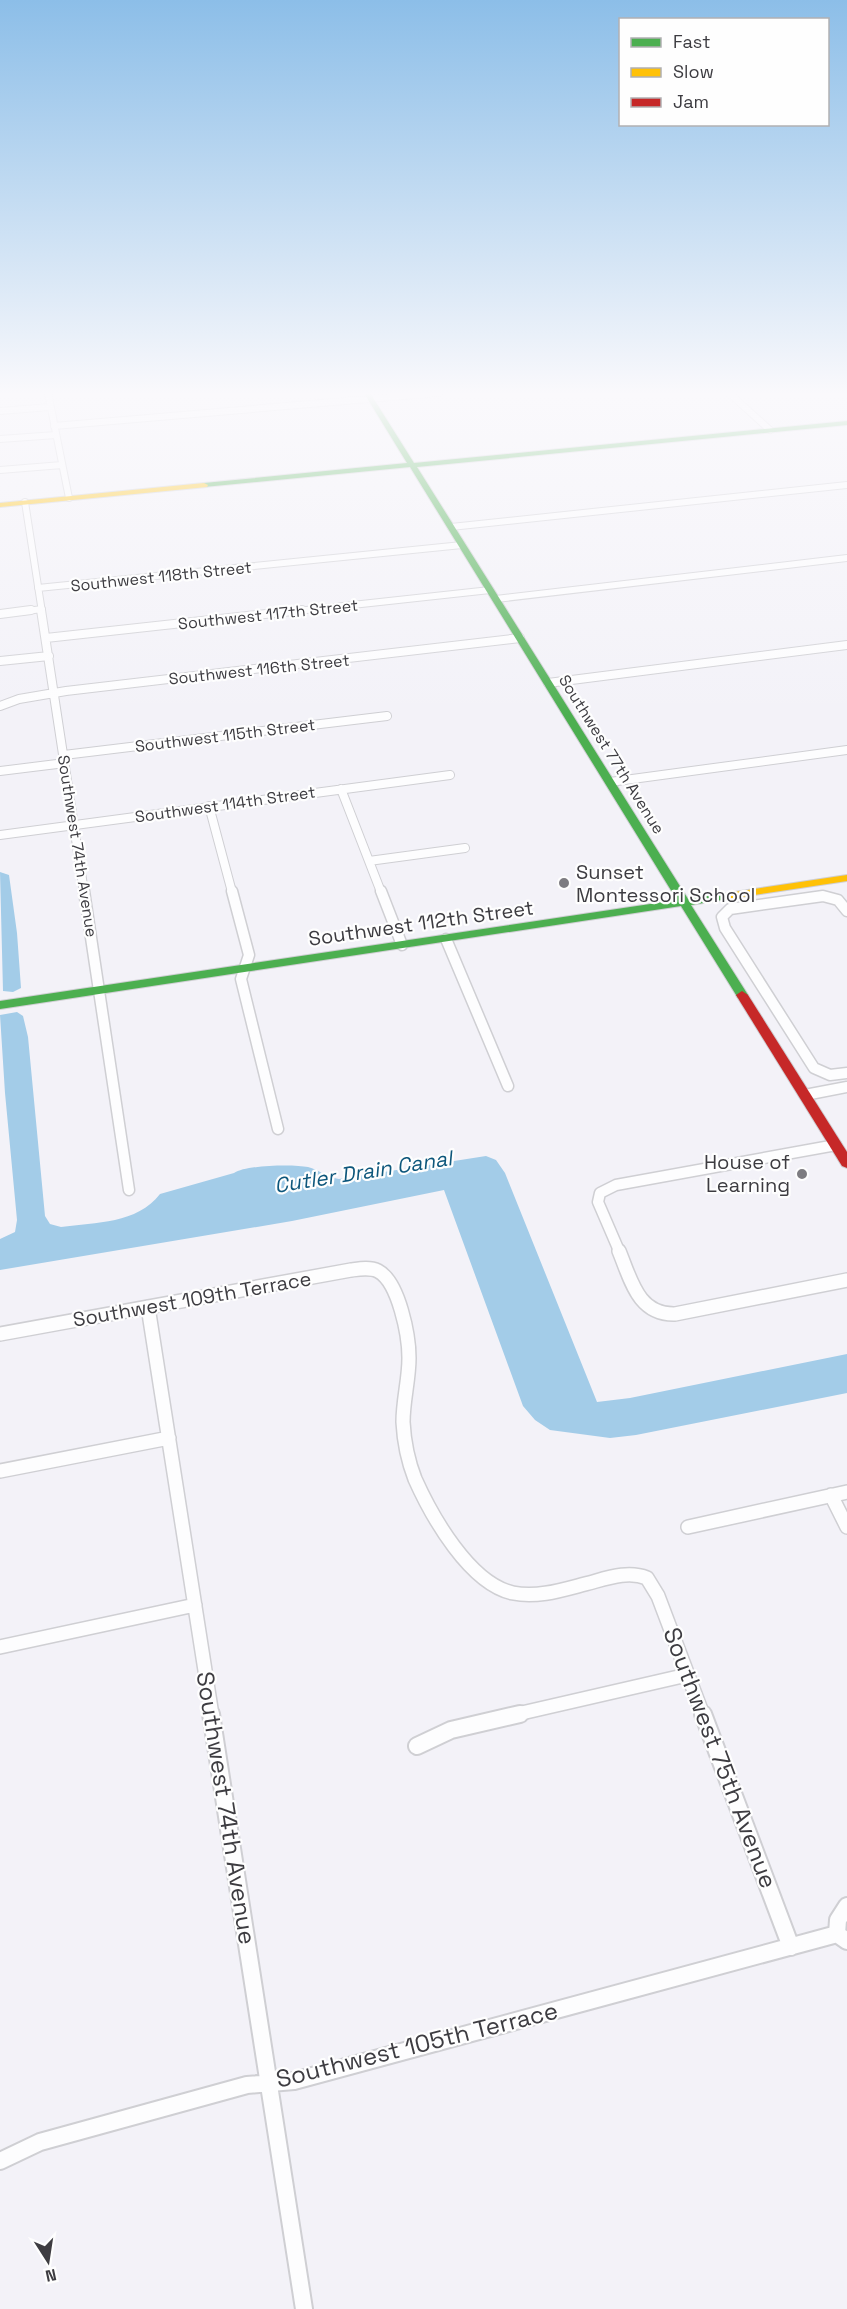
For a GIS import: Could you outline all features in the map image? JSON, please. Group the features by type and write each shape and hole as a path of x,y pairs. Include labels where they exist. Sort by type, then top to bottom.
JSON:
{"street":[{"path":"0,505 39,501"},
{"name":"Southwest 77th Avenue","path":"434,501 847,1163"},
{"path":"451,527 698,501"},
{"name":"Southwest 74th Avenue","path":"25,502 129,1190"},
{"name":"Southwest 118th Street","path":"38,588 462,545"},
{"name":"Southwest 117th Street","path":"46,638 847,558"},
{"path":"0,614 42,609"},
{"name":"Southwest 116th Street","path":"0,706 19,699 54,693 520,638"},
{"path":"548,683 847,645"},
{"path":"0,661 49,656"},
{"name":"Southwest 115th Street","path":"0,771 65,759 387,716"},
{"path":"610,782 847,750"},
{"name":"Southwest 114th Street","path":"0,835 450,775"},
{"path":"341,789 402,945"},
{"path":"209,806 249,955 241,979 278,1129"},
{"path":"369,861 465,848"},
{"name":"Southwest 112th Street","path":"0,1005 847,878"},
{"path":"847,911 838,900 823,896 730,909 722,917 725,928 814,1068 830,1075 847,1073"},
{"path":"446,939 508,1086"},
{"path":"805,1095 847,1087"},
{"path":"836,1144 616,1185 600,1193 598,1202 600,1212 638,1296 650,1309 675,1314 847,1280"},
{"name":"Southwest 109th Terrace","path":"0,1334 351,1270 372,1269 383,1274 393,1287 407,1339 409,1359 403,1409 404,1435 416,1479 435,1516 472,1568 490,1583 511,1593 544,1592 624,1575 641,1575"},
{"name":"Southwest 74th Avenue","path":"148,1307 304,2309"},
{"path":"0,1471 169,1438"},
{"path":"688,1527 847,1492"},
{"path":"831,1495 847,1527"},
{"name":"Southwest 75th Avenue","path":"641,1575 647,1578 658,1596 791,1947"},
{"path":"0,1647 195,1605"},
{"path":"417,1746 451,1730 687,1675"},
{"name":"Southwest 105th Terrace","path":"0,2161 40,2142 247,2085 294,2081 791,1947 842,1937 838,1920 847,1906"}],"water":[{"path":"0,872 9,875 17,933 21,988 13,992 3,991"},
{"path":"17,1012 23,1016 28,1037 45,1216 50,1224 61,1227 115,1220 140,1211 160,1194 249,1168 301,1166 339,1179 486,1156 496,1160 505,1173 597,1402 630,1398 847,1354 847,1393 636,1435 610,1438 550,1430 535,1420 523,1406 444,1190 292,1221 0,1270 0,1239 15,1232 17,1220 0,1015"}],"traffic: fast":[{"path":"434,501 742,995"},
{"path":"0,1005 728,896"}],"traffic: slow":[{"path":"0,505 43,501"},
{"path":"728,896 847,878"}],"traffic: jam":[{"path":"742,995 847,1163"}],"place":[{"name":"Sunset Montessori School","path":"564,883"},
{"name":"House of Learning","path":"802,1174"}],"water label":[{"name":"Cutler Drain Canal","path":"363,1172"}]}
